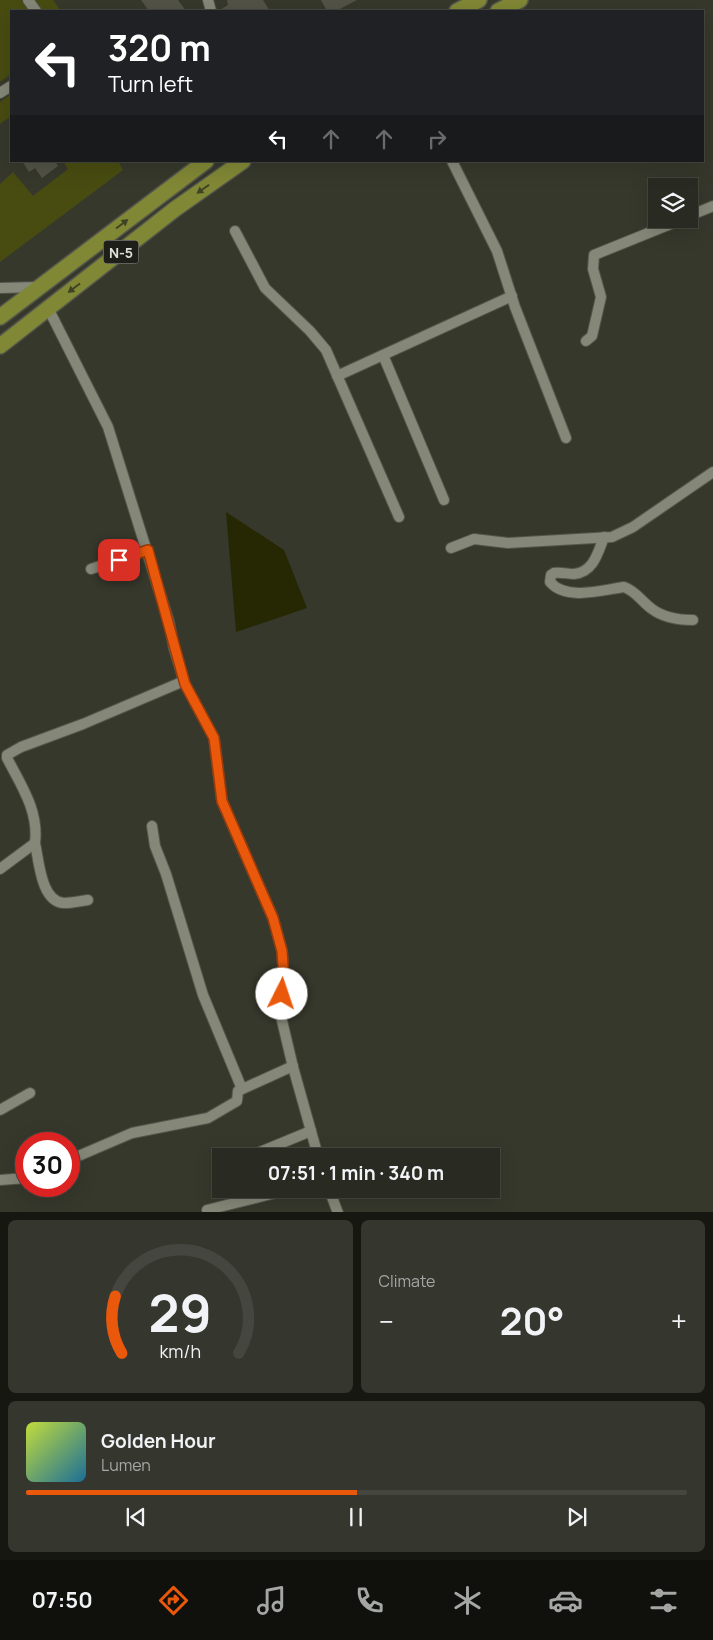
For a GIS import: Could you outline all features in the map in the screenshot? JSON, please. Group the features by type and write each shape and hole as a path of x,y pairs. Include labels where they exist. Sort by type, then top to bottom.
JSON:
{"highway":[{"path":"459,10 479,0"},
{"path":"500,10 520,0"},
{"name":"N-5","path":"0,317 205,162"},
{"name":"N-5","path":"0,346 175,209 242,162"}],"street":[{"path":"452,162 497,251 512,296 566,438"},
{"path":"698,212 713,206"},
{"path":"586,341 592,336 601,297 592,269 594,255 661,228"},
{"path":"235,231 265,288 310,331 326,350 399,517"},
{"path":"0,288 39,288"},
{"path":"337,376 512,296"},
{"path":"48,308 108,427 148,550 184,681 214,738 222,801 273,918 282,951 284,980 279,1008 316,1148"},
{"path":"383,355 444,500"},
{"path":"451,548 474,539 508,543 612,537 633,527 713,472"},
{"path":"604,537 594,563 590,568 578,573 554,573 551,575 550,582 554,587 565,591 581,592 624,587 630,589 653,610 661,614 670,618 693,620"},
{"path":"91,569 148,550"},
{"path":"88,900 62,903 52,899 46,890 35,843 35,819 27,795 7,758 8,755 21,747 83,724 184,681"},
{"path":"152,826 155,846 166,874 203,995 242,1089"},
{"path":"0,869 35,843"},
{"path":"80,1155 132,1133 208,1118 237,1101 236,1093 242,1089 293,1066"},
{"path":"0,1110 30,1093"},
{"path":"270,1148 311,1131"},
{"path":"0,1180 15,1179"},
{"path":"206,1210 255,1198"},
{"path":"333,1198 338,1212"}],"shaded area":[{"path":"0,0 21,0 28,10 10,10 10,75 0,82"},
{"path":"32,0 53,0 60,10 39,10"},
{"path":"10,95 10,117 0,124 0,102"},
{"path":"64,162 119,162 123,170 0,262 0,184 13,172 33,196 68,169"},
{"path":"226,512 284,550 307,608 236,632"}],"building":[{"path":"141,0 178,0 185,10 148,10"},
{"path":"227,0 263,0 269,10 220,10 228,5"},
{"path":"321,0 357,0 338,10 326,10"},
{"path":"23,162 56,162 58,166 42,178 35,168 29,172"}],"route":[{"path":"119,560 148,550 170,622 174,648 185,684 214,738 222,801 273,918 282,951 284,980 282,994"}]}
